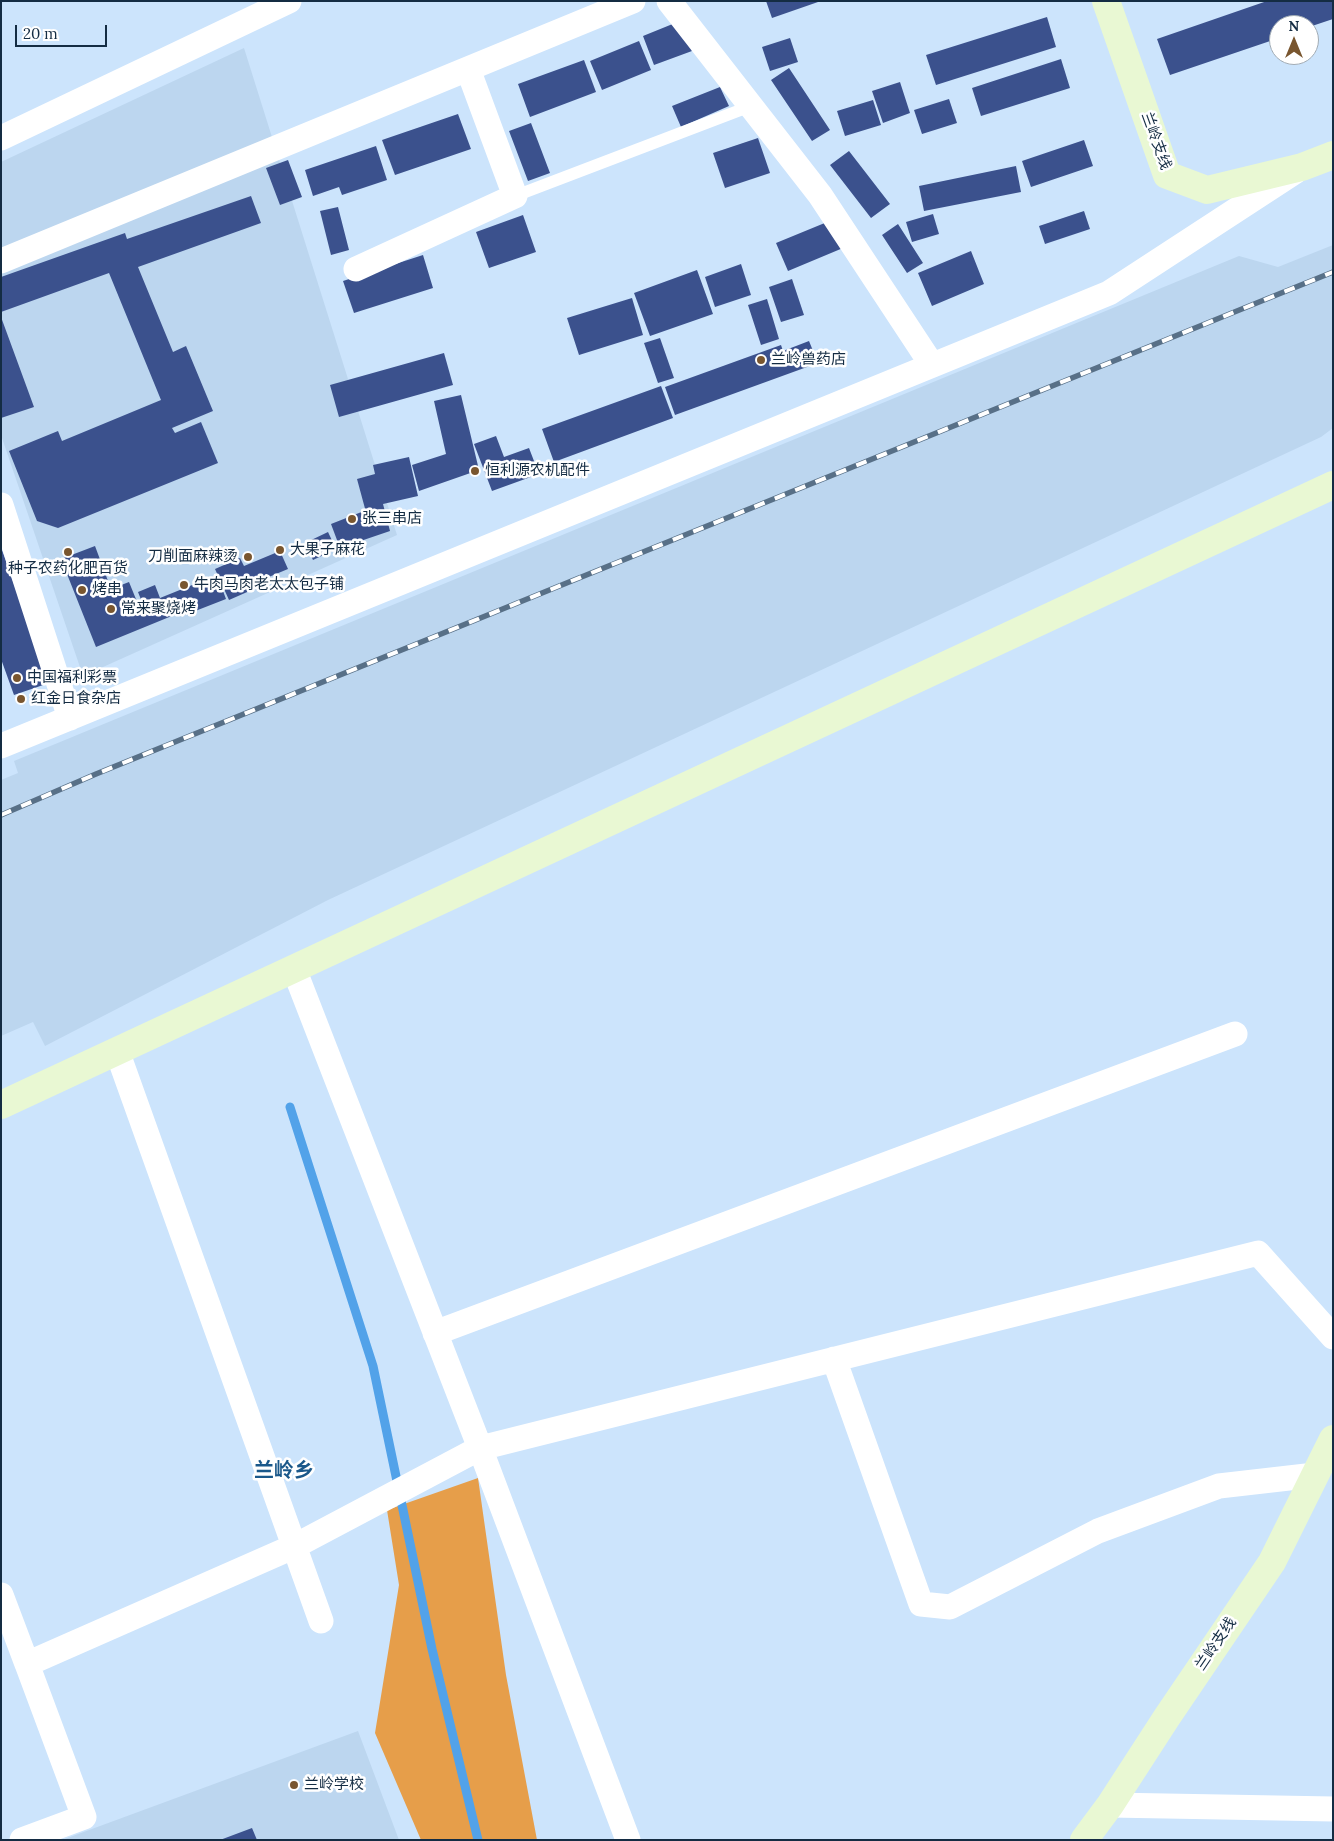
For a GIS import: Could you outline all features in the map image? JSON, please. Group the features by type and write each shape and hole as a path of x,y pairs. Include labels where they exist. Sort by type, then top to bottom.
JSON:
{"street":[{"path":"1,138 289,1"},
{"path":"1,262 633,1"},
{"path":"669,1 820,195 932,365"},
{"name":"兰岭支线","path":"1106,1 1167,176 1208,190 1302,167 1333,155"},
{"path":"356,269 514,196 468,69"},
{"path":"1,746 1109,293 1302,167"},
{"path":"1,1105 1333,485"},
{"path":"1,505 70,718"},
{"path":"294,969 480,1448 628,1840"},
{"path":"435,1333 1235,1034"},
{"path":"117,1051 321,1621"},
{"path":"27,1664 295,1546 480,1448 1258,1253 1333,1337"},
{"path":"834,1360 921,1604 950,1607 1098,1531 1220,1486 1315,1475"},
{"name":"兰岭支线","path":"1084,1840 1110,1805 1272,1562 1333,1439"},
{"path":"1,1595 84,1817 22,1840"},
{"path":"1110,1805 1333,1809"}],"lane":[{"path":"514,196 751,106"}],"shaded area":[{"path":"244,48 397,535 83,676 1,435 1,162"},
{"path":"1333,245 1333,428 1321,437 328,900 45,1046 33,1022 1,1036 1,780 18,773 14,761 1239,256 1278,267"},
{"path":"478,1478 506,1675 537,1840 421,1840 375,1733 399,1585 387,1510"},
{"name":"兰岭学校","path":"358,1731 399,1840 62,1840"}],"building":[{"path":"766,1 818,1 818,2 772,18"},
{"path":"1267,1 1333,1 1333,19 1319,24 1319,15 1269,15 1269,41 1170,75 1157,39"},
{"path":"1047,17 1056,47 936,85 926,55"},
{"path":"680,21 692,51 654,65 643,36"},
{"path":"790,38 798,62 770,71 762,47"},
{"path":"639,41 651,70 602,90 590,61"},
{"path":"1061,59 1070,88 981,116 972,88"},
{"path":"584,60 596,92 530,117 518,84"},
{"path":"789,68 830,130 812,141 771,80"},
{"path":"900,82 910,113 883,123 872,91"},
{"path":"720,87 729,106 681,127 672,106"},
{"path":"949,99 957,123 922,134 914,110"},
{"path":"873,100 881,125 845,136 837,111"},
{"path":"458,114 471,149 395,175 382,140"},
{"path":"531,123 550,173 528,181 509,131"},
{"path":"758,138 770,173 725,188 713,153"},
{"path":"1084,140 1093,166 1031,187 1022,161"},
{"path":"376,146 387,180 342,195 339,187 313,196 305,170"},
{"path":"849,151 890,204 871,218 830,165"},
{"path":"288,160 302,197 280,205 266,168"},
{"path":"1016,166 1021,192 924,211 919,186"},
{"path":"251,196 261,223 138,267 173,352 186,346 213,411 172,428 175,433 201,422 218,463 58,528 37,521 9,451 58,431 62,441 161,400 109,273 1,312 1,277 125,233 127,239"},
{"path":"338,207 349,250 331,255 320,211"},
{"path":"1084,211 1090,229 1045,244 1039,226"},
{"path":"933,214 939,234 912,242 906,222"},
{"path":"523,215 536,252 489,268 476,232"},
{"path":"832,220 843,248 788,271 776,243"},
{"path":"898,224 923,263 907,273 882,235"},
{"path":"971,251 984,284 932,306 918,273"},
{"path":"423,255 433,288 354,313 343,281"},
{"path":"741,264 751,295 715,307 705,277"},
{"path":"697,270 713,314 650,336 634,293"},
{"path":"792,279 804,315 781,322 769,287"},
{"path":"632,298 643,335 579,355 567,318"},
{"path":"767,299 779,339 761,345 748,305"},
{"path":"1,317 34,407 1,418"},
{"path":"660,338 674,378 658,383 644,343"},
{"path":"809,341 818,363 675,415 665,387 781,345 783,351"},
{"path":"444,353 453,385 339,417 330,385"},
{"path":"661,386 673,418 554,462 542,429"},
{"path":"461,395 479,470 419,491 412,465 446,454 434,401"},
{"path":"496,436 504,457 529,448 539,474 492,491 474,444"},
{"path":"409,457 418,496 383,504 390,531 340,548 331,524 364,511 370,527 357,479 375,474 373,465"},
{"path":"328,532 336,549 313,560 305,543"},
{"path":"95,546 111,589 129,582 140,609 144,607 138,592 155,585 160,598 217,575 226,599 185,615 184,611 96,647 61,559"},
{"path":"2,550 49,683 14,695 1,659"},
{"path":"280,551 288,569 252,584 254,589 229,600 215,569 240,558 244,566"},
{"path":"252,1828 257,1840 220,1840"}],"waterway":[{"path":"290,1107 373,1366 432,1649 478,1840"}],"railway":[{"path":"1,815 96,774 1333,272"}],"place":[{"name":"兰岭兽药店","path":"761,360"},
{"name":"恒利源农机配件","path":"475,471"},
{"name":"张三串店","path":"352,519"},
{"name":"大果子麻花","path":"280,550"},
{"name":"种子农药化肥百货","path":"68,552"},
{"name":"刀削面麻辣烫","path":"248,557"},
{"name":"牛肉马肉老太太包子铺","path":"184,585"},
{"name":"烤串","path":"82,590"},
{"name":"常来聚烧烤","path":"111,609"},
{"name":"中国福利彩票","path":"17,678"},
{"name":"红金日食杂店","path":"21,699"},
{"name":"兰岭学校","path":"294,1785"}],"district":[{"name":"兰岭乡","path":"284,1471"}]}
